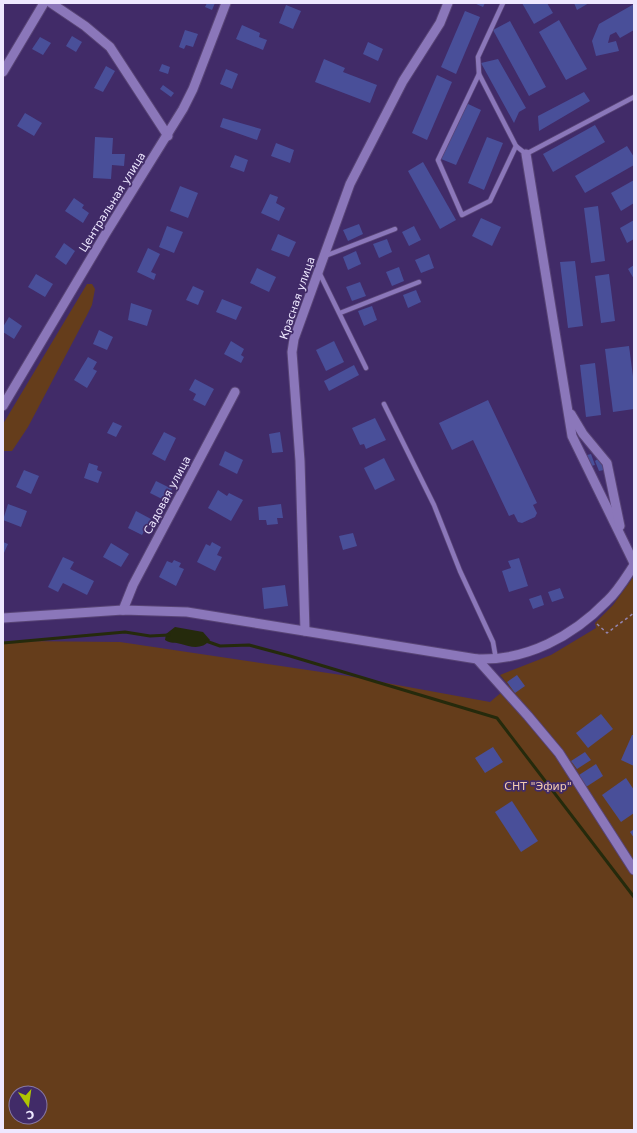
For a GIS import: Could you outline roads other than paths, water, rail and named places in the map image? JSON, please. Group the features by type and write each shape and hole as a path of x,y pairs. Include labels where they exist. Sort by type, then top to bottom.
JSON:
{"street":[{"path":"3,72 44,3"},
{"path":"51,3 85,26 110,47 168,136"},
{"name":"Центральная улица","path":"3,406 106,233 168,136 193,89 226,3"},
{"name":"Красная улица","path":"305,631 300,461 292,352 294,339 350,184 403,81 440,23 448,3"},
{"path":"526,154 572,436 611,516 623,537"},
{"name":"Садовая улица","path":"123,610 133,585 235,392"},
{"path":"3,618 123,610 187,612 477,659 496,659 545,646 590,617 616,591 634,564 623,537 617,514 608,463 583,434 566,404"},
{"path":"477,659 528,716 558,753 634,870"}],"lane":[{"path":"503,3 478,57 479,74 516,146 526,154 634,98"},
{"path":"479,74 438,160 462,214 490,201 516,146"},
{"path":"324,256 395,229"},
{"path":"319,270 366,368"},
{"path":"340,313 419,282"},
{"path":"384,404 434,505 460,571 493,642 496,659"}],"waterway":[{"path":"3,643 125,632 150,636 169,635"},
{"path":"206,641 220,646 249,645 497,718 634,897"}],"park label":[{"name":"СНТ \"Эфир\"","path":"538,786"}]}
